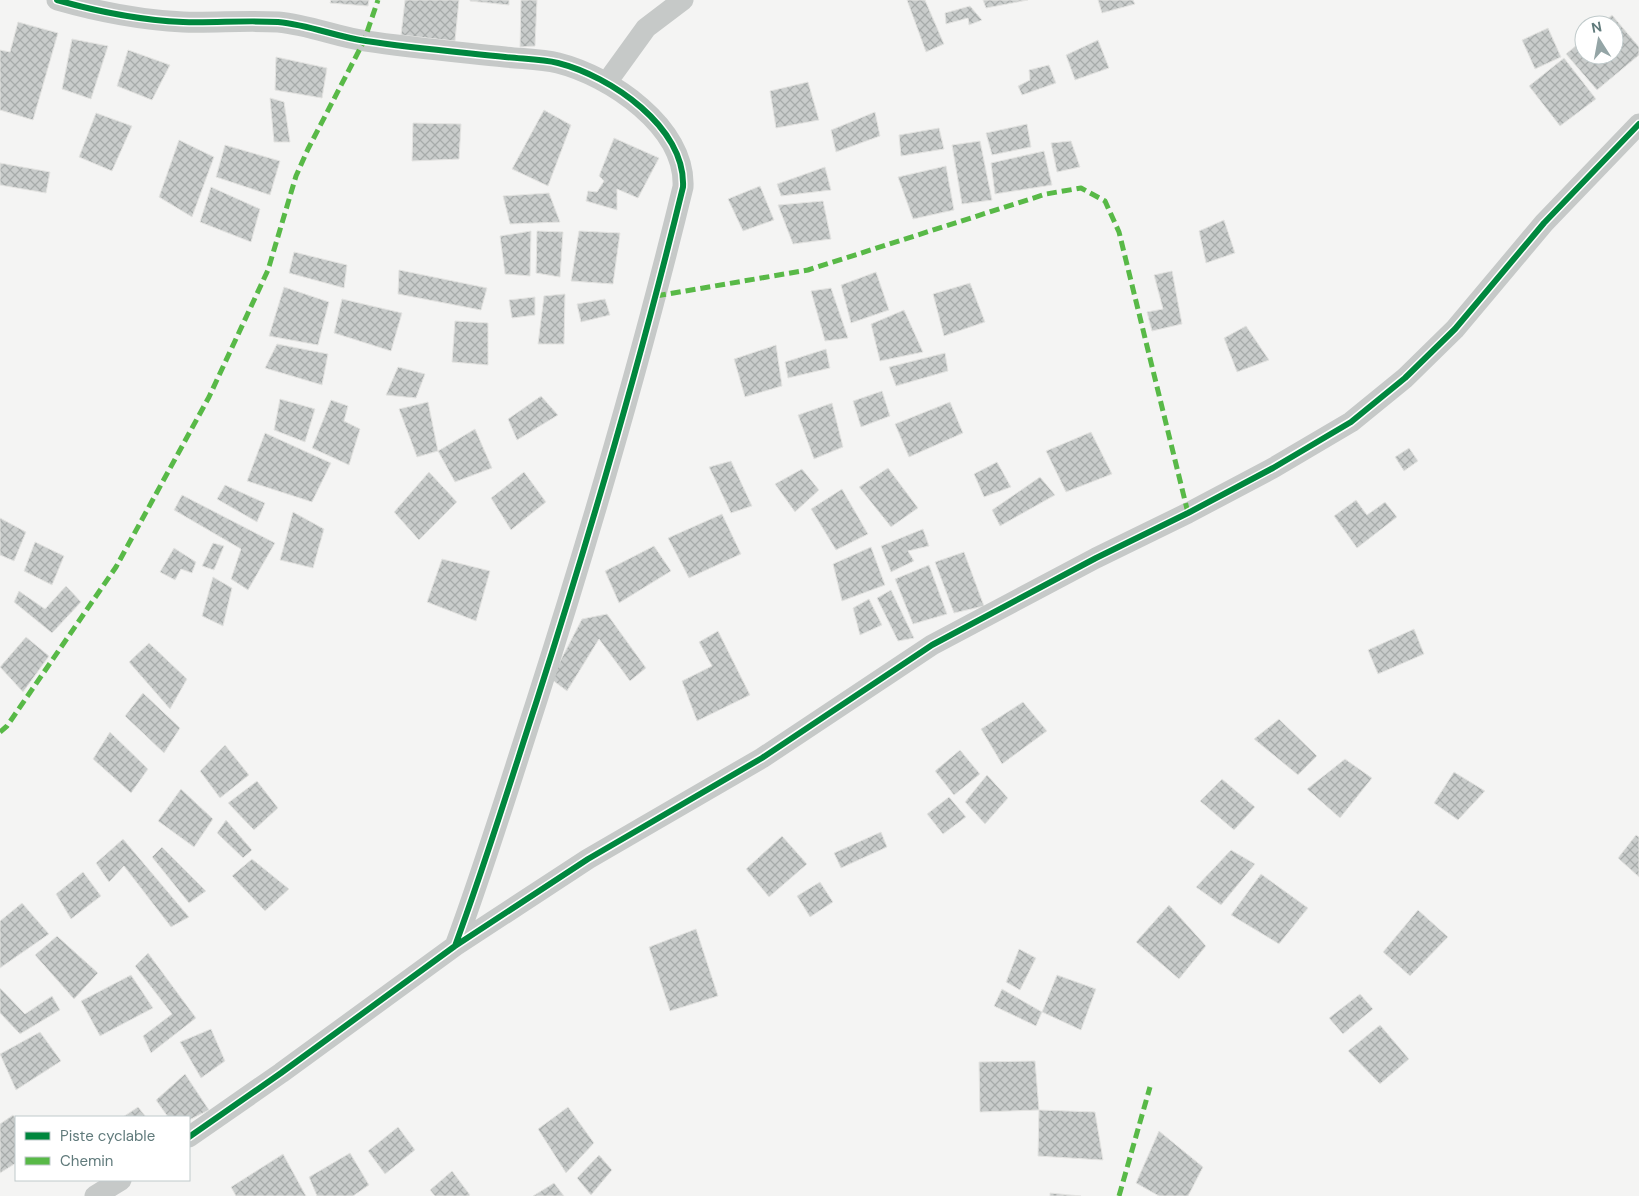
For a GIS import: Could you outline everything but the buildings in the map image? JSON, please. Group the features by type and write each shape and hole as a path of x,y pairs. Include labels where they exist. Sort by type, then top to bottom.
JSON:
{"street":[{"path":"57,0 128,18 185,22 277,22 316,28 364,41 558,63 607,82 630,97 667,137 679,155 684,174 683,187 625,414 587,543 482,871 455,946"},
{"path":"607,82 646,28 683,0"},
{"path":"190,1137 281,1074 455,946 588,859 762,758 932,645 1096,558 1205,504 1351,422 1405,378 1454,329 1544,223 1639,124"},
{"path":"95,1196 120,1181"}],"marked path":[{"path":"0,732 7,726 116,567 209,397 268,270 296,176 364,41 378,0"},
{"path":"656,296 808,270 1046,194 1081,188 1105,201 1119,232 1188,513"},
{"path":"1119,1196 1150,1087"}],"cycle path":[{"path":"57,0 104,12 135,17 183,22 278,22 366,41 558,63 600,79 641,107 672,144 681,165 683,187 650,316 596,509 487,854 455,946"},
{"path":"190,1136 281,1073 455,946 588,859 762,758 932,645 1096,558 1188,513 1273,468 1351,422 1405,378 1455,329 1544,223 1639,124"}]}
